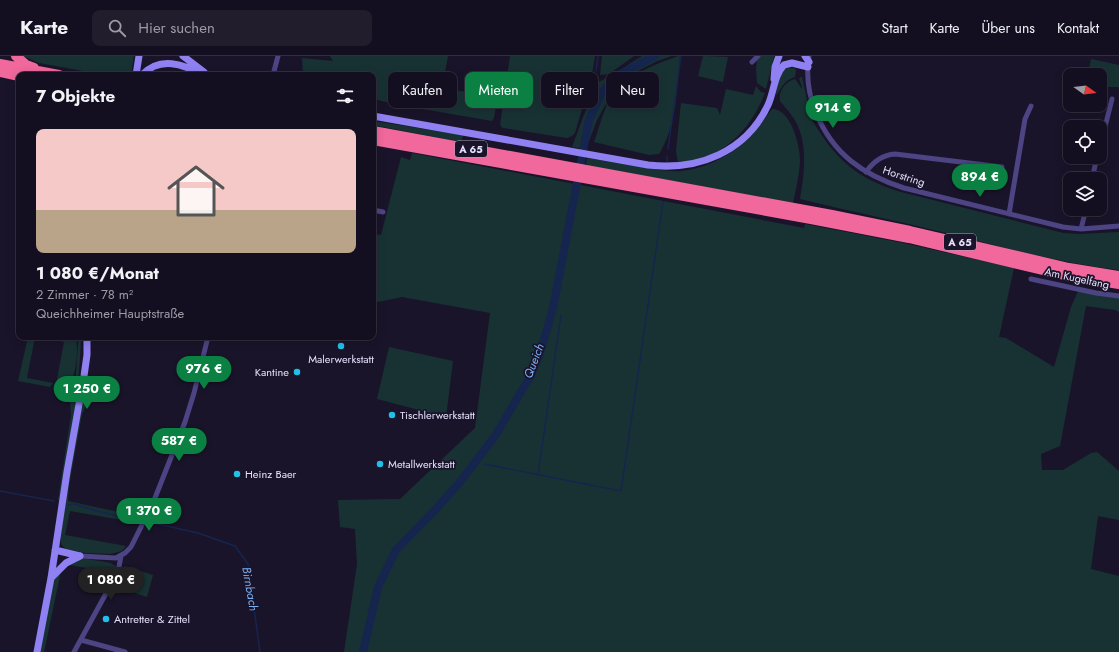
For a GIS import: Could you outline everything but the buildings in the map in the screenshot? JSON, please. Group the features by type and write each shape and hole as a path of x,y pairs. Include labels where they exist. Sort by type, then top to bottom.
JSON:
{"highway":[{"path":"16,56 26,65 45,72"},
{"path":"0,64 45,72"},
{"path":"0,72 16,76"},
{"name":"A 65","path":"376,132 569,171"},
{"name":"A 65","path":"376,140 588,174 871,222 1069,268 1119,276"},
{"name":"A 65","path":"588,174 876,231 1062,274 1119,284"}],"street":[{"path":"136,72 139,56"},
{"path":"183,56 203,72"},
{"path":"274,72 278,56"},
{"path":"752,62 758,56"},
{"path":"775,84 774,72 779,56"},
{"path":"376,117 654,166 696,164 729,149 745,136 760,118 770,100 780,69 785,64 794,64 808,60"},
{"name":"Horstring","path":"808,60 811,99 822,128 838,150 853,164 866,172 884,181 904,188 1063,227 1081,229 1119,226"},
{"path":"145,72 153,65 165,61 180,64 197,72"},
{"path":"1107,120 1112,99"},
{"path":"1009,214 1025,119 1031,106"},
{"path":"866,172 877,160 887,155 895,154 1002,167"},
{"path":"376,211 383,212"},
{"path":"1081,229 1084,216"},
{"name":"Am Kugelfang","path":"1031,279 1096,293 1119,296"},
{"path":"37,652 51,578 54,552 84,376 87,355 87,340"},
{"path":"54,552 80,556 114,558 121,556 130,550 142,526 180,437 192,401 207,340"},
{"path":"54,552 61,559 70,560"},
{"path":"51,578 62,565 80,556"},
{"path":"74,652 115,577 121,556"},
{"path":"81,640 125,652"}],"green space":[{"path":"23,56 134,56 131,72 88,72 39,63"},
{"path":"330,56 448,56 445,72 388,72 388,102 376,100 376,72 303,72 302,58 333,61"},
{"path":"510,56 595,56 592,72 541,72 541,108 582,108 575,133 567,138 503,128 500,125 502,108 533,108 533,72 508,72"},
{"path":"602,56 634,56 612,72 606,72 606,74 600,75"},
{"path":"642,56 672,56 657,61 636,72 617,72"},
{"path":"680,56 673,119 665,143 659,154 649,155 594,142 606,107 606,108 659,108 659,72 640,72 661,62"},
{"path":"703,56 728,57 723,82 698,76"},
{"path":"761,56 774,56 766,89 757,83 757,60"},
{"path":"1091,59 1119,65 1119,87 1107,87 1107,68 1089,68"},
{"path":"794,68 796,70 795,77 785,83 776,95 780,76 784,70"},
{"path":"802,77 808,105 813,118 812,120 829,146 849,166 860,174 885,187 901,192 1063,233 1079,234 1119,232 1119,270 1032,254 800,199 804,171 803,142 797,124 780,101 780,94 781,90 786,84 795,79 802,89 799,78"},
{"path":"606,78 606,104 597,120 586,149 572,147 587,108 598,108 598,82"},
{"path":"756,86 761,92 765,93 748,124 741,133 713,154 696,160 678,163 676,151 681,103 717,108 720,115 726,89 753,95"},
{"path":"457,91 465,91 465,108 496,108 492,121 417,108 457,108"},
{"path":"772,109 779,110 785,115 794,130 797,139 800,156 800,168 793,203 590,166 586,164 587,158 666,171 681,171 699,168 716,161 740,146 754,133"},
{"path":"376,121 463,135 461,142 376,126"},
{"path":"412,153 804,228 805,224 903,243 1014,268 999,337 1006,338 1054,367 1071,307 1079,289 1119,296 1119,312 1115,310 1086,306 1060,446 1041,454 1042,470 1063,470 1091,453 1097,452 1119,471 1119,520 1098,516 1091,569 1119,576 1119,652 344,652 357,564 355,529 340,527 338,500 400,499 475,428 490,313 402,297 376,302 376,234 381,235 401,157 410,160"},
{"path":"27,340 34,340 27,378 53,383 50,387 18,381"},
{"path":"54,340 76,340 77,344 76,366 67,393 53,390 54,384 56,384 64,342"},
{"path":"78,340 81,340 78,390 74,392 71,389 76,375"},
{"path":"389,347 453,361 446,417 377,399"},
{"path":"75,396 77,400 58,500 71,415 70,401 71,397"},
{"path":"83,399 86,399 88,402 82,414 69,486 68,501 141,517 139,523 70,511 65,535 126,546 122,551 110,554 86,553 66,549 61,544 68,484"},
{"path":"81,558 111,563 117,567 114,573 70,565 61,571 44,652 40,652 55,573 66,563"},
{"path":"125,566 153,575 147,597 114,586"}],"waterway":[{"path":"596,71 598,56"},
{"name":"Queich","path":"363,652 378,587 396,550 460,482 495,436 531,375 540,354 553,308 589,120 601,94 616,76 655,56"},
{"path":"668,149 681,56"},
{"path":"667,156 667,162"},
{"path":"484,464 621,491 663,202"},
{"path":"538,475 561,315"},
{"name":"Birnbach","path":"0,491 54,501"},
{"name":"Birnbach","path":"68,505 74,504 139,521"},
{"name":"Birnbach","path":"149,522 198,533 235,546 248,564 260,652"}],"place":[{"name":"Malerwerkstatt","path":"341,346"},
{"name":"Kantine","path":"297,372"},
{"name":"Tischlerwerkstatt","path":"392,415"},
{"name":"Metallwerkstatt","path":"380,464"},
{"name":"Heinz Baer","path":"237,474"},
{"name":"Antretter & Zittel","path":"106,619"}]}
